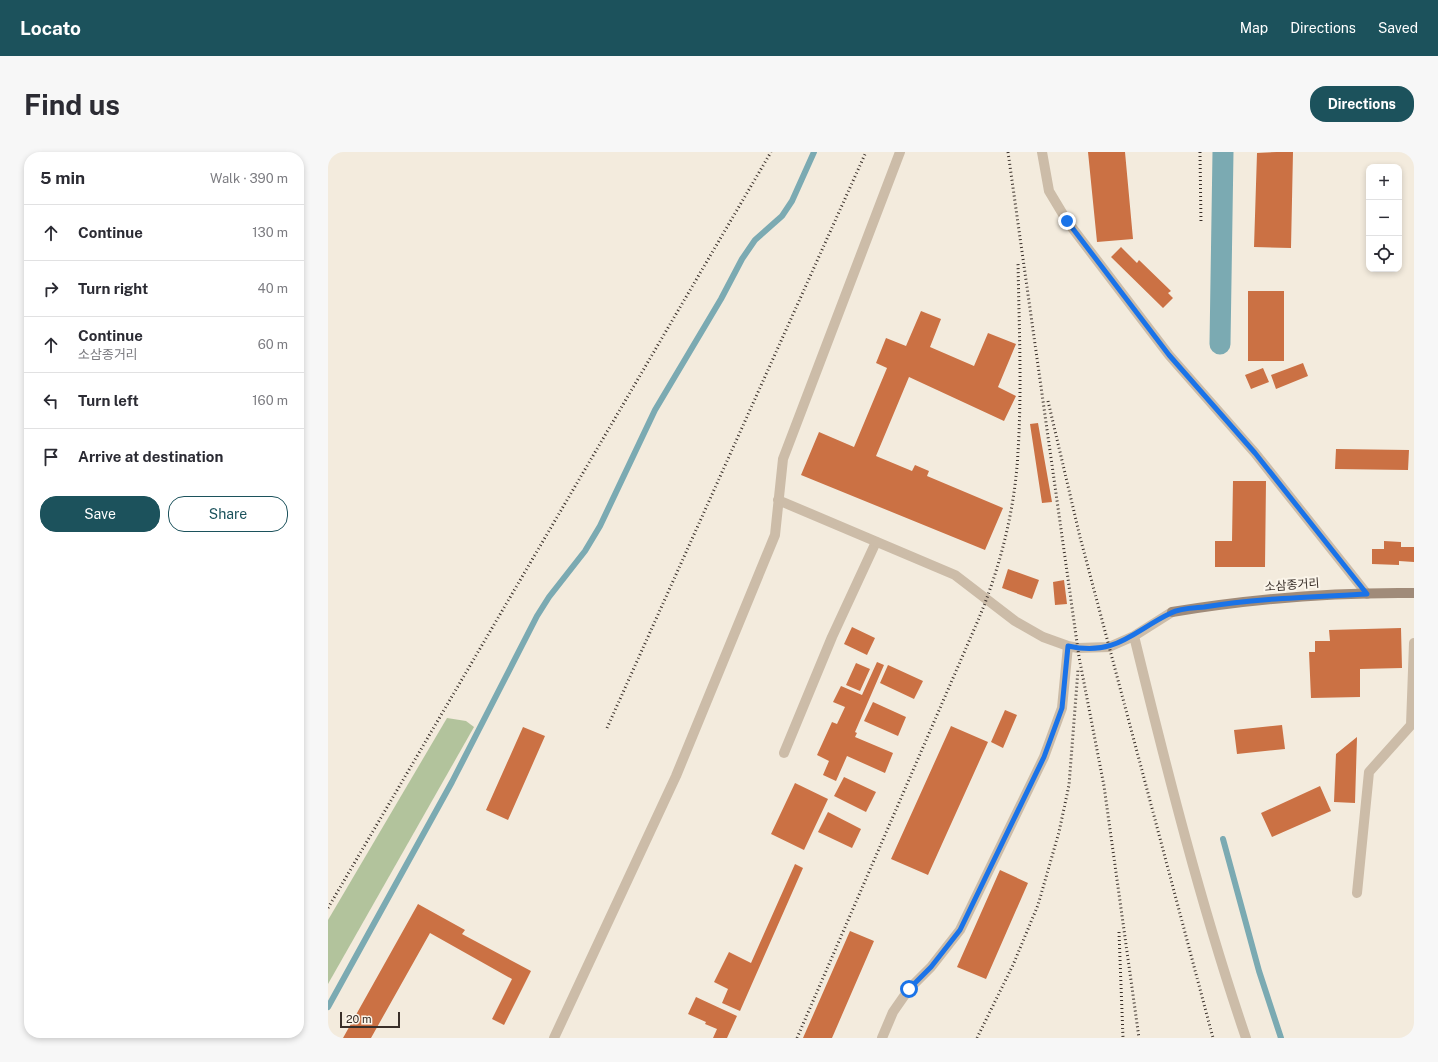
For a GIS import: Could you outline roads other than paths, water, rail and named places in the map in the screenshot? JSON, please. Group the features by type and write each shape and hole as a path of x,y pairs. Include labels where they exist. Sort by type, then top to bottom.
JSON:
{"street":[{"path":"554,1038 676,776 775,535 783,459 900,152"},
{"path":"1042,152 1043,166 1049,191 1067,221 1169,355 1255,453 1367,594"},
{"path":"778,500 955,575 1015,621 1043,637 1078,648 1109,647 1134,636 1180,820 1221,964 1246,1038"},
{"path":"784,754 832,637 876,542"},
{"name":"소삼종거리","path":"1134,636 1172,612 1234,602 1367,594 1414,593"},
{"path":"1357,893 1369,772 1411,725 1414,643"},
{"path":"882,1038 893,1012 909,989 931,967 960,930 1044,757 1062,708 1068,646"}],"waterway":[{"path":"328,1007 452,782 537,616 549,597 585,551 600,526 655,410 721,299 742,259 755,240 782,216 792,201 814,152"},
{"path":"1220,344 1223,152"},
{"path":"1223,839 1259,971 1281,1038"}],"railway":[{"path":"328,908 771,152"},
{"path":"607,728 866,152"},
{"path":"1008,152 1079,657 1104,786 1139,1038"},
{"path":"1200,152 1201,224"},
{"path":"797,1038 976,625 999,563 1013,496 1018,452 1020,381 1018,261"},
{"path":"1048,401 1080,537 1213,1038"},
{"path":"977,1038 1013,965 1038,905 1059,832 1069,785 1078,670"},
{"path":"1119,932 1123,1038"}]}
